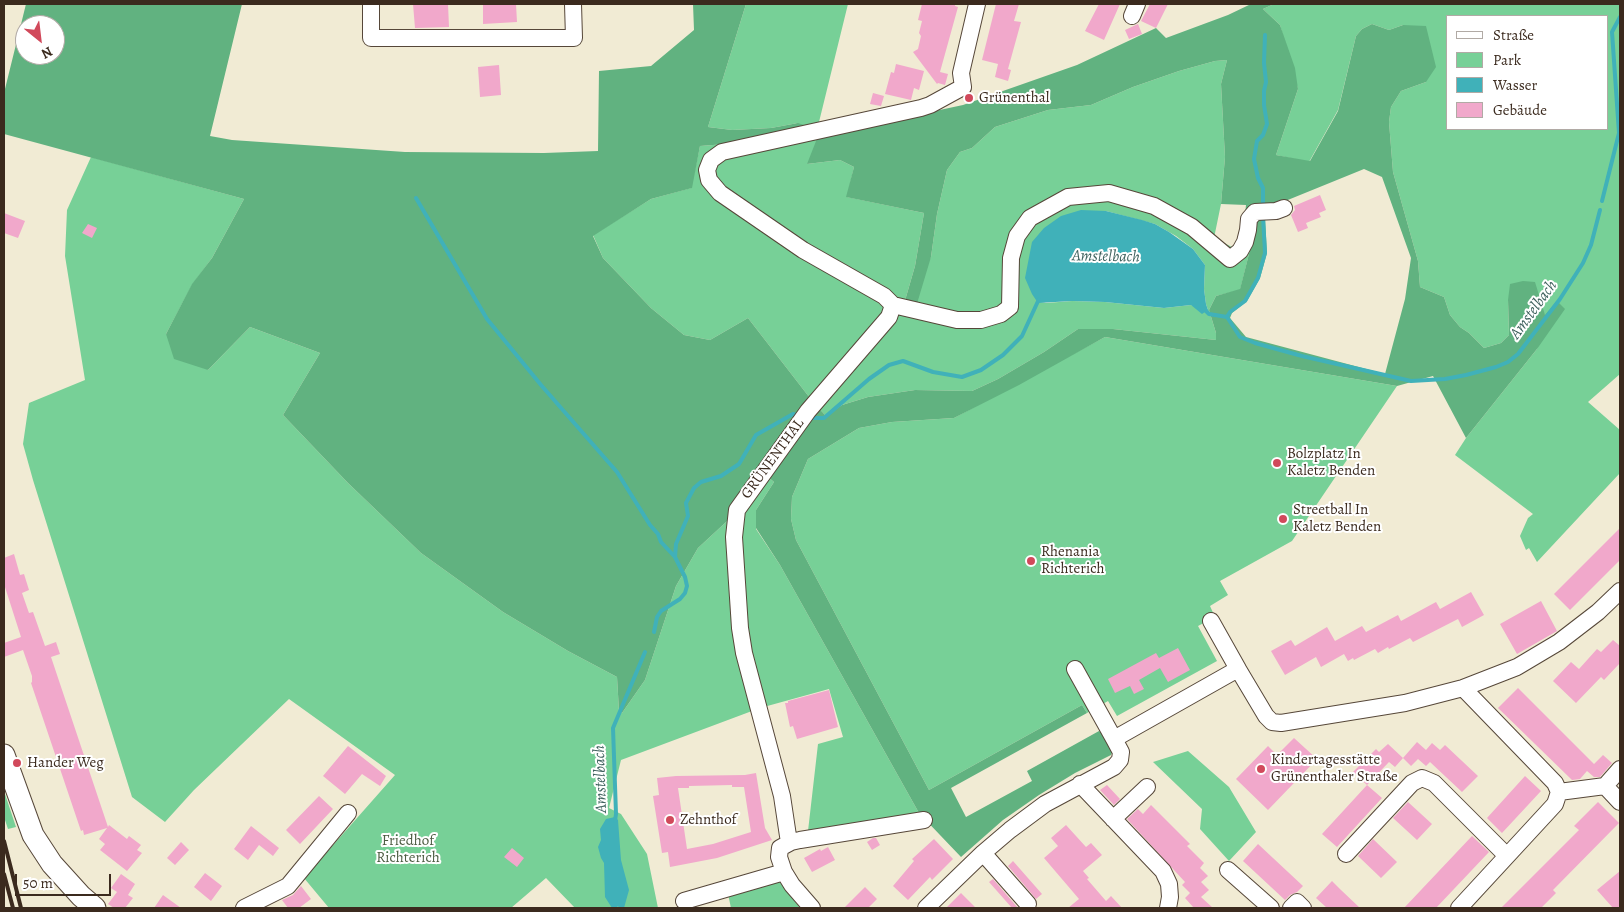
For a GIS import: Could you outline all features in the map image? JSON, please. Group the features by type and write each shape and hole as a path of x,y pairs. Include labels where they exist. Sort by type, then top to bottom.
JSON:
{"main road":[{"path":"4,755 33,835 56,869 95,908"}],"street":[{"path":"371,4 371,38 574,38 573,4"},
{"path":"977,4 961,73 963,87 921,108 722,152 710,160 707,170 709,180 720,193 803,250 884,296 893,305 957,320 981,320 1001,314 1010,307 1011,258 1017,236 1030,218 1068,197 1108,193 1154,206 1192,227 1230,259 1240,251 1245,242 1250,219 1261,212 1284,208"},
{"name":"GRÜNENTHAL","path":"791,842 788,836 778,779 744,653 740,628 734,537 737,510 808,411 889,317 893,305"},
{"path":"1211,621 1266,716 1272,722 1281,723 1405,703 1463,688 1517,667 1559,642 1598,612 1620,591"},
{"path":"926,908 983,853 1010,830 1045,804 1114,767 1120,760 1121,752 1075,669"},
{"path":"1114,739 1238,669"},
{"path":"1459,908 1556,804 1559,792 1555,783 1463,688"},
{"path":"1559,792 1605,786 1620,769"},
{"path":"1346,854 1412,783 1422,778 1434,782 1507,856"},
{"path":"1080,784 1163,872 1169,884 1170,897 1168,908"},
{"path":"1605,786 1620,802"},
{"path":"1113,819 1147,787"},
{"path":"244,908 288,886 348,813"},
{"path":"812,908 796,891 784,872 779,857 780,848 791,842 924,820"},
{"path":"983,853 1028,904"},
{"path":"1228,870 1271,908"},
{"path":"684,901 784,872"},
{"path":"1291,908 1297,902 1304,908"}],"green space":[{"path":"26,4 242,4 210,136 232,140 405,152 544,153 598,151 599,71 651,66 694,30 693,4 746,4 708,127 732,130 771,128 798,123 807,126 739,143 700,146 692,188 651,199 593,236 603,258 651,308 684,335 710,340 748,318 826,416 842,405 868,397 915,390 972,391 998,379 1078,329 1113,329 1216,340 1216,333 1209,310 1216,296 1240,289 1251,246 1243,235 1246,205 1221,204 1225,157 1221,84 1227,60 1215,61 1179,71 1133,87 1091,105 1048,110 995,127 972,148 960,152 947,170 937,214 931,257 916,307 904,304 915,266 924,213 846,197 854,167 840,160 807,164 818,136 963,105 1077,65 1156,28 1166,38 1228,15 1251,4 1274,4 1263,9 1280,25 1295,68 1298,89 1276,155 1310,161 1338,111 1356,36 1362,29 1372,24 1389,30 1403,25 1426,26 1436,67 1426,82 1401,91 1391,107 1389,122 1393,172 1418,261 1420,287 1444,297 1450,315 1460,327 1484,348 1501,343 1509,335 1508,300 1510,284 1523,281 1535,282 1545,315 1557,301 1565,309 1537,349 1466,438 1433,376 1397,386 1105,337 1019,385 954,418 892,422 859,428 808,459 792,497 791,519 796,540 929,790 1082,705 1087,713 951,788 966,817 1032,781 1027,771 1099,731 1104,734 1113,750 1111,755 1075,773 1003,820 961,857 919,813 780,565 756,528 756,510 774,482 762,472 738,511 698,548 676,586 645,680 622,713 619,711 617,677 568,651 503,612 421,553 348,483 283,415 320,353 250,327 208,370 174,359 166,334 192,284 212,258 244,199 4,134 4,93 15,48 15,65 65,65 65,15 23,15","holes":["1364,169 1382,177 1411,258 1405,299 1385,374 1246,337 1230,318 1232,313 1247,301 1260,278 1267,253 1265,219 1273,206"]},
{"path":"746,4 848,4 819,122 867,114 807,164 840,160 854,167 847,197 924,213 915,266 904,304 931,257 937,214 947,170 960,152 972,148 995,127 1048,110 1091,105 1133,87 1179,71 1215,61 1227,60 1221,84 1225,157 1221,204 1214,238 1232,247 1241,236 1251,246 1240,290 1216,296 1209,310 1216,333 1216,340 1113,329 1078,329 998,379 972,391 915,390 868,397 842,405 826,416 748,318 710,340 684,335 651,308 603,258 593,235 651,199 691,188 700,146 739,143 798,123 771,128 732,130 708,127","holes":["1106,211 1155,224 1176,236 1193,249 1205,265 1204,289 1208,310 1191,305 1164,308 1105,302 1040,302"]},
{"path":"1274,4 1620,4 1620,374 1588,402 1620,430 1620,473 1537,562 1529,548 1526,550 1520,536 1528,518 1533,514 1455,455 1466,438 1537,349 1545,315 1508,300 1509,335 1501,343 1484,348 1460,327 1450,315 1444,297 1420,287 1418,261 1393,172 1389,122 1391,107 1401,91 1426,82 1403,25 1389,30 1372,24 1362,29 1356,36 1338,110 1309,162 1276,155 1298,89 1280,25 1263,9"},
{"name":"Friedhof Richterich","path":"91,157 244,199 212,258 192,285 166,334 208,370 250,327 320,353 283,415 348,483 421,553 503,612 568,651 617,677 619,711 622,713 645,680 676,586 698,548 738,511 762,472 774,482 756,510 756,529 780,565 919,813 808,831 818,744 843,737 829,689 760,708 621,760 609,808 621,814 647,854 658,908 575,908 546,878 511,908 329,908 304,878 395,775 289,699 194,790 165,822 132,797 23,444 29,403 85,380 65,256 67,210"},
{"name":"Rhenania Richterich","path":"1105,337 1397,386 1292,541 1220,581 1228,595 1210,606 1215,617 1198,626 1217,661 1117,716 1108,701 1087,713 1082,705 929,790 796,540 791,519 792,497 808,459 859,428 892,422 954,418"},
{"path":"1188,751 1229,787 1256,832 1229,861 1200,829 1202,809 1153,762"},
{"path":"4,791 16,827 8,829 4,817"},
{"path":"779,881 800,908 731,908 728,894"}],"water":[{"path":"1081,210 1106,211 1155,224 1193,249 1205,265 1204,289 1208,310 1202,314 1191,305 1164,308 1105,302 1038,303 1025,278 1032,242 1044,228 1061,216"},
{"path":"615,817 618,820 621,860 629,890 624,908 619,908 618,906 612,908 605,897 604,863 598,847 601,840 600,829 606,819"}],"building":[{"path":"413,4 448,4 449,27 415,28"},
{"path":"483,4 516,4 517,22 483,24"},
{"path":"922,4 955,4 958,7 940,72 948,74 945,85 937,84 913,52 918,49 921,36 919,33 922,21 918,20"},
{"path":"996,4 1019,4 1014,21 1021,22 1008,69 1011,70 1008,81 995,77 998,64 982,60"},
{"path":"1099,4 1120,4 1104,40 1085,31"},
{"path":"1150,4 1168,4 1156,28 1141,21"},
{"path":"1138,24 1142,34 1129,39 1125,30"},
{"path":"896,64 924,71 919,90 914,88 911,100 885,94 891,72 894,73"},
{"path":"499,65 501,95 480,97 478,67"},
{"path":"873,93 884,96 881,106 870,104"},
{"path":"1320,195 1326,210 1319,213 1321,217 1306,223 1308,228 1298,232 1291,215 1295,210 1294,206"},
{"path":"4,213 25,221 18,238 4,233"},
{"path":"88,224 97,228 92,238 82,233"},
{"path":"1620,528 1620,560 1570,610 1554,594"},
{"path":"14,554 20,575 24,574 29,590 22,593 29,613 33,612 45,646 56,642 60,654 51,657 108,827 109,825 127,839 129,836 141,845 137,850 142,853 127,871 100,850 105,844 99,839 107,828 84,835 83,830 81,831 31,683 32,676 23,650 4,657 4,643 21,637 4,584 4,558"},
{"path":"1471,592 1484,615 1462,627 1458,619 1413,642 1410,638 1378,653 1375,649 1354,660 1353,658 1348,661 1344,654 1321,667 1316,657 1285,675 1271,651 1291,640 1295,646 1327,627 1335,641 1362,626 1366,632 1398,615 1401,621 1436,602 1440,609"},
{"path":"1541,601 1557,631 1517,654 1500,624"},
{"path":"1613,640 1620,646 1620,663 1604,680 1601,677 1576,703 1553,681 1571,662 1579,669 1597,649 1601,652"},
{"path":"1178,648 1190,670 1168,682 1160,668 1139,680 1144,689 1134,694 1130,686 1115,693 1108,679 1156,653 1159,658"},
{"path":"1518,688 1594,764 1603,755 1612,763 1600,777 1594,777 1587,771 1580,779 1572,780 1498,708"},
{"path":"829,690 838,727 797,739 793,726 790,727 785,703"},
{"path":"1294,738 1317,759 1268,810 1236,779 1268,746 1277,755"},
{"path":"1417,742 1426,750 1432,743 1440,750 1445,745 1478,776 1462,792 1430,762 1426,766 1418,759 1411,766 1403,758"},
{"path":"1388,744 1403,758 1395,767 1389,762 1367,785 1353,772 1376,749 1379,752"},
{"path":"348,746 386,776 380,786 362,774 345,794 323,776"},
{"name":"Zehnthof","path":"756,773 765,828 772,840 717,858 670,867 668,852 662,853 653,796 659,795 657,778","holes":["732,785 732,787 744,787 751,832 713,844 687,849 678,788"]},
{"path":"1525,776 1541,791 1502,833 1487,818"},
{"path":"1107,785 1120,799 1114,805 1100,790"},
{"path":"1367,785 1382,798 1337,847 1322,834"},
{"path":"319,796 333,809 300,844 286,830"},
{"path":"1408,802 1432,824 1417,840 1393,818"},
{"path":"1598,802 1619,823 1553,890 1556,893 1541,908 1501,908 1579,830 1574,826"},
{"path":"1151,805 1190,844 1187,846 1204,863 1200,868 1208,876 1201,882 1209,890 1201,897 1213,908 1194,908 1185,898 1190,893 1182,885 1185,882 1127,819 1138,809 1143,814"},
{"path":"1066,825 1086,847 1091,843 1102,855 1083,871 1089,878 1087,879 1106,901 1111,896 1122,908 1068,908 1079,899 1044,858 1058,846 1051,838"},
{"path":"251,826 279,848 273,856 259,845 248,860 234,849"},
{"path":"1472,836 1489,852 1436,908 1404,908"},
{"path":"876,838 880,845 872,850 867,842"},
{"path":"934,839 953,859 932,880 930,877 908,900 893,886 914,861 912,859"},
{"path":"1373,839 1397,862 1381,878 1358,856"},
{"path":"181,842 189,850 175,865 167,858"},
{"path":"1258,844 1303,886 1285,900 1243,861"},
{"path":"828,847 835,860 812,872 804,858 820,849 821,851"},
{"path":"512,848 524,858 517,867 504,857"},
{"path":"1013,861 1042,894 1036,899 1008,866"},
{"path":"1620,871 1620,908 1613,908 1597,890"},
{"path":"205,873 222,886 211,901 194,887"},
{"path":"121,874 135,884 128,895 133,898 125,908 114,908 108,904 117,892 111,888"},
{"path":"993,879 1018,908 1012,908 989,882"},
{"path":"1332,881 1360,908 1327,908 1316,898"},
{"path":"301,886 311,899 299,908 288,908 282,900 293,895"},
{"path":"865,887 877,899 868,908 844,908"},
{"path":"961,893 976,908 946,908"},
{"path":"163,895 181,908 154,908"}],"waterway":[{"name":"Amstelbach","path":"1602,201 1619,133 1612,32 1620,17"},
{"path":"1263,206 1263,188 1258,178 1254,159 1257,141 1263,135 1267,124 1264,105 1266,82 1264,63 1265,35"},
{"path":"416,198 487,319 541,385 617,472 650,525 658,534 661,542 675,557"},
{"name":"Amstelbach","path":"1204,309 1209,314 1227,317 1240,337 1302,356 1411,381 1445,379 1466,375 1496,367 1508,362 1518,354 1560,299 1583,263 1591,245 1600,210"},
{"path":"1227,317 1230,312 1245,301 1258,278 1265,253 1263,216"},
{"name":"Amstelbach","path":"808,418 824,418 869,379 889,365 903,361 933,372 962,377 981,370 1003,355 1022,336 1039,299"},
{"name":"Amstelbach","path":"654,632 657,617 661,611 680,599 685,593 687,586 685,577 675,557 676,544 688,516 686,503 694,488 701,482 721,476 739,464 756,435 793,414 799,416"},
{"name":"Amstelbach","path":"615,821 613,728 645,652"}],"railway":[{"path":"4,841 21,908"},
{"path":"4,874 13,908"}],"place":[{"name":"Grünenthal","path":"969,98"},
{"name":"Bolzplatz In Kaletz Benden","path":"1277,463"},
{"name":"Streetball In Kaletz Benden","path":"1283,519"},
{"name":"Rhenania Richterich","path":"1031,561"},
{"name":"Hander Weg","path":"17,763"},
{"name":"Kindertagesstätte Grünenthaler Straße","path":"1261,769"},
{"name":"Zehnthof","path":"670,820"}]}
